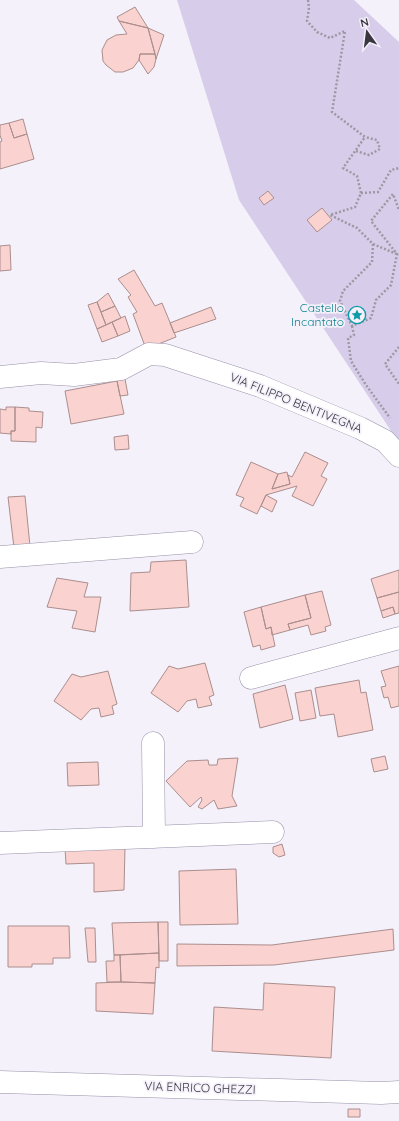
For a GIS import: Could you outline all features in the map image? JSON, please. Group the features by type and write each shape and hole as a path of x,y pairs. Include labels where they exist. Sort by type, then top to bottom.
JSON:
{"street":[{"name":"VIA FILIPPO BENTIVEGNA","path":"0,377 41,374 74,376 121,369 149,354 165,355 260,386 360,428 385,441 399,456"},
{"path":"0,557 192,542"},
{"path":"252,678 399,638"},
{"path":"153,743 154,837"},
{"path":"0,843 273,832"},
{"name":"VIA ENRICO GHEZZI","path":"0,1082 381,1093 399,1092"}],"path":[{"path":"308,0 309,8 307,21 317,32 330,38 345,31 332,112 365,137 377,140 380,149 370,155 356,151"},
{"path":"365,137 343,168 357,176 361,193 355,207 330,215 357,228 373,244 398,254"},
{"path":"361,193 378,192 391,170 399,168"},
{"path":"398,254 371,221 393,194 399,210"},
{"path":"373,244 372,262 343,291 340,301 352,326 354,335 348,338 351,361 394,424"},
{"path":"352,326 371,318 376,300 391,285 398,254"},
{"path":"399,347 385,364 399,384"}],"shaded area":[{"name":"Castello Incantato","path":"177,0 354,0 399,42 399,443 239,200"}],"building":[{"path":"135,7 148,28 119,21 117,17"},
{"path":"119,21 148,28 155,54 140,54 139,60 133,68 123,72 115,72 103,61 102,50 107,40 116,35 127,34"},
{"path":"148,28 164,35 156,59 155,54"},
{"path":"140,54 155,54 156,59 154,67 148,74 139,60"},
{"path":"23,119 27,134 14,138 9,123"},
{"path":"9,123 14,138 27,134 34,159 0,169 0,142 2,141 0,135 0,125"},
{"path":"268,191 274,198 264,205 259,198"},
{"path":"322,208 332,220 317,232 307,220"},
{"path":"10,245 11,270 0,271 0,246"},
{"path":"134,270 155,306 162,303 176,337 146,349 133,314 137,312 128,297 131,295 118,279"},
{"path":"108,293 115,306 101,312 97,302"},
{"path":"97,302 106,325 97,329 88,305"},
{"path":"115,306 121,318 106,325 101,312"},
{"path":"211,307 216,319 174,333 170,323"},
{"path":"125,316 130,331 118,336 112,322"},
{"path":"112,322 118,336 102,342 97,329"},
{"path":"125,379 128,395 120,396 117,381"},
{"path":"117,381 124,414 71,424 65,391"},
{"path":"6,407 15,407 15,431 11,431 11,434 0,433 0,409 6,410"},
{"path":"15,407 29,408 29,411 43,412 42,428 36,427 36,442 11,441 11,431 15,431"},
{"path":"128,435 129,449 115,450 114,437"},
{"path":"305,452 328,463 321,476 327,479 313,506 292,496 297,486 266,495 257,514 240,506 244,498 236,495 251,462 278,474 272,489 290,484 288,475 292,477"},
{"path":"287,472 290,484 272,489 278,474"},
{"path":"266,495 277,501 272,512 261,506"},
{"path":"25,496 30,546 14,548 8,497"},
{"path":"186,560 189,607 130,611 131,573 150,572 151,562"},
{"path":"399,570 399,592 377,598 371,579"},
{"path":"57,578 88,583 84,597 101,597 95,632 72,628 77,611 47,607"},
{"path":"322,591 331,625 325,627 326,631 311,635 308,625 290,630 288,624 311,618 305,595"},
{"path":"399,592 399,613 395,614 393,607 381,611 377,598"},
{"path":"305,595 311,618 288,624 290,630 272,635 271,627 266,629 261,607"},
{"path":"261,607 266,629 271,627 275,646 261,650 260,645 253,647 244,612"},
{"path":"393,607 395,614 383,618 381,611"},
{"path":"205,663 214,695 209,697 212,705 198,708 196,699 187,701 178,712 151,693 169,666 178,669"},
{"path":"399,666 399,706 391,708 388,697 384,698 381,687 386,686 381,671"},
{"path":"108,671 117,704 112,706 114,714 101,717 99,708 91,709 81,720 54,701 72,674 81,677"},
{"path":"359,680 361,693 366,692 373,730 338,737 334,714 320,716 315,688"},
{"path":"285,685 293,719 260,728 253,694"},
{"path":"311,690 316,718 300,721 295,693"},
{"path":"385,756 388,769 374,772 371,759"},
{"path":"238,758 232,796 237,806 218,809 214,800 202,809 198,807 202,800 201,797 190,807 166,781 187,761 208,760 209,765 217,765 218,759"},
{"path":"98,762 99,785 68,786 67,763"},
{"path":"282,844 285,855 279,857 273,853 273,847"},
{"path":"125,847 124,890 94,892 94,863 66,864 65,848"},
{"path":"236,869 238,924 180,925 179,871"},
{"path":"158,922 168,922 168,961 159,961"},
{"path":"158,922 159,953 114,955 112,923"},
{"path":"8,926 69,926 70,958 53,958 53,964 32,964 32,967 8,967"},
{"path":"85,928 95,928 96,962 88,962"},
{"path":"393,929 394,950 274,965 177,966 177,944 272,945"},
{"path":"159,953 159,968 156,967 155,983 121,982 120,955"},
{"path":"114,955 120,955 121,982 107,982 106,961 114,961"},
{"path":"96,983 155,983 153,1014 96,1011"},
{"path":"264,983 335,987 331,1058 212,1051 214,1007 263,1010"},
{"path":"348,1109 360,1109 360,1117 348,1117"}],"place":[{"name":"Castello Incantato","path":"357,315"}]}
